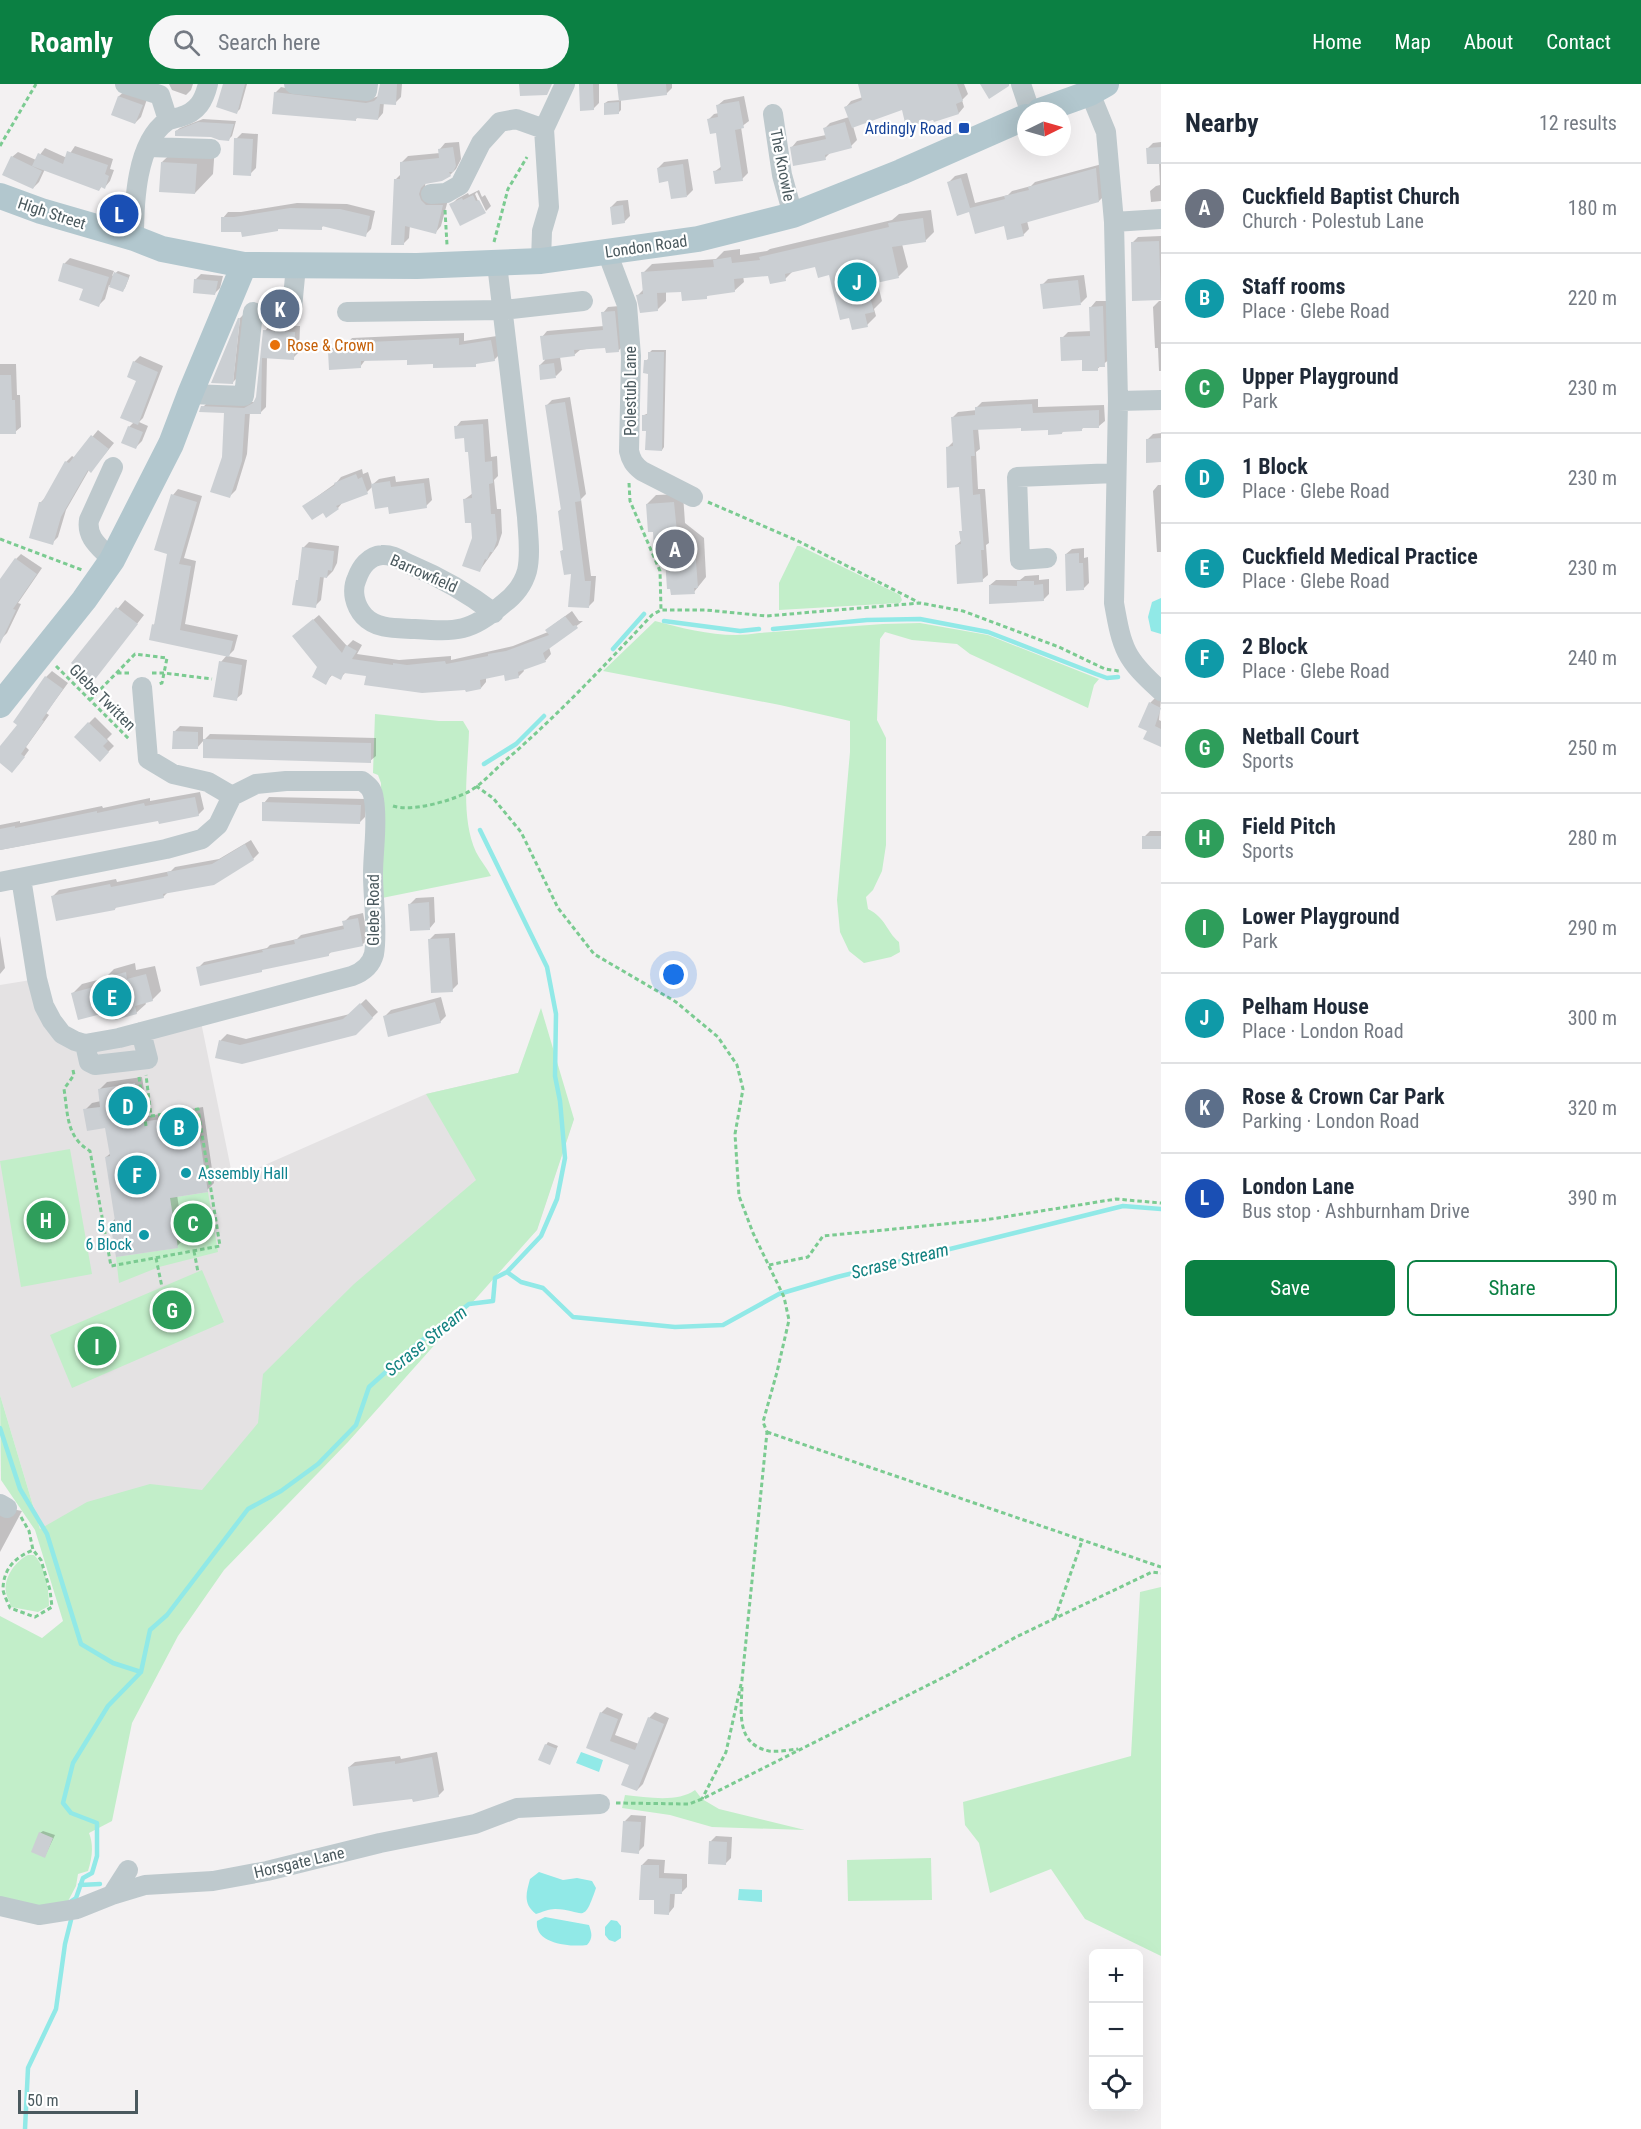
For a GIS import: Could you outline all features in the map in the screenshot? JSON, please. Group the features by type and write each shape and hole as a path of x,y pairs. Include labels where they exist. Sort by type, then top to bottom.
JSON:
{"main road":[{"path":"1064,102 1098,89"},
{"name":"London Road","path":"244,265 385,267 541,261 741,230 793,215 892,176 1017,121"},
{"name":"High Street","path":"0,196 162,249 244,265"},
{"path":"0,705 106,569 171,444 244,265"}],"street":[{"path":"125,84 160,95 168,120"},
{"path":"134,238 134,205 143,157 155,134 168,120 184,116 198,108 208,84"},
{"path":"294,84 367,91 368,84"},
{"path":"541,261 542,231 549,207 544,129 565,84"},
{"path":"1021,84 1027,102"},
{"path":"1098,89 1107,132 1114,222 1118,401 1114,603 1119,634 1126,653 1140,672 1161,691"},
{"name":"The Knowle","path":"773,114 782,175 793,215"},
{"path":"438,193 460,185 481,142 500,122 516,119 544,129"},
{"path":"148,147 211,149"},
{"path":"1114,222 1161,219"},
{"name":"Polestub Lane","path":"607,252 627,305 631,356 629,451 635,466"},
{"name":"Barrowfield","path":"494,613 469,594 440,577 389,555 370,558 355,581 354,594 357,606 372,623 388,628 448,632 468,628 482,622 494,613 512,597 521,585 526,572 529,547 497,264"},
{"path":"292,308 296,266"},
{"path":"347,312 504,310 583,301"},
{"path":"190,394 244,396 253,312"},
{"path":"1118,401 1161,400"},
{"path":"635,466 693,497"},
{"path":"106,569 87,528 113,467"},
{"path":"1047,558 1020,560 1017,477 1116,473"},
{"path":"145,678 148,759 173,774 208,782 232,796"},
{"path":"0,882 166,849 202,839 218,825 232,796 256,784 286,781 362,782 371,787 374,800"},
{"name":"Glebe Road","path":"80,1043 141,1032 352,976 368,967 374,955 375,943 374,800"},
{"path":"21,878 37,979 44,1006 51,1021 62,1034 80,1043 89,1062 94,1065 137,1064 148,1059 141,1032"},
{"name":"Horsgate Lane","path":"0,1906 39,1915 77,1910 112,1895 145,1885 213,1881 267,1871 380,1843 475,1824 517,1808 600,1804"},
{"path":"112,1895 128,1870"}],"path":[{"path":"0,146 36,84"},
{"path":"497,264 494,244 508,189 544,129"},
{"path":"438,193 448,264"},
{"path":"635,466 629,479 630,501 660,571 661,610"},
{"path":"693,497 720,506 798,541 920,603"},
{"path":"0,538 106,569"},
{"path":"374,800 400,809 426,806 464,794 524,745 652,615 661,610 706,610 766,616 920,603 963,610 1059,647 1105,669 1115,670"},
{"name":"Glebe Twitten","path":"42,652 148,759"},
{"path":"117,673 145,678 164,673 212,680"},
{"path":"476,786 493,798 521,832 558,908 594,954 676,1002 718,1037 737,1065 743,1089 735,1134 740,1196 753,1233 784,1297 789,1320 763,1422 767,1432 742,1680 741,1725 750,1743 770,1751 801,1749"},
{"path":"80,1043 74,1075 64,1089 72,1134 78,1144 90,1150 111,1266 220,1246 198,1109 151,1116 145,1067 137,1064 146,1126"},
{"path":"74,1075 84,1074"},
{"path":"769,1266 808,1257 823,1236 985,1220 1116,1199 1161,1203"},
{"path":"194,1251 198,1272"},
{"path":"156,1258 162,1287"},
{"path":"767,1432 1161,1567"},
{"path":"4,1506 22,1518 29,1531 33,1550 41,1560 50,1590 52,1607 35,1617 10,1608 3,1590 8,1569 19,1555 33,1550"},
{"path":"1055,1618 1082,1541"},
{"path":"600,1804 689,1804 702,1799 1055,1618 1152,1572 1161,1573"},
{"path":"702,1799 726,1752 742,1680"}],"shaded area":[{"path":"37,979 75,1041 200,1017 233,1179 426,1094 518,1073 574,1119 537,1230 279,1481 40,1529 0,1395 0,985"}],"green space":[{"path":"797,546 900,595 902,600 900,603 779,610 779,583"},
{"path":"655,621 693,630 733,635 920,623 988,635 1099,679 1094,685 1088,708 970,654 957,644 912,640 885,632 880,639 877,720 886,738 886,845 882,871 873,890 866,897 868,909 879,916 899,942 900,952 891,957 864,963 849,951 840,932 837,900 850,752 850,721 603,671"},
{"path":"375,714 439,721 463,721 469,731 466,793 468,824 476,852 491,876 382,898 381,783 378,775 373,773"},
{"path":"541,1008 574,1119 537,1230 348,1442 224,1570 178,1636 132,1723 112,1821 89,1833 92,1852 88,1871 78,1874 76,1886 66,1905 39,1908 0,1897 0,1616 42,1638 63,1621 35,1530 1,1480 0,1395 40,1529 87,1502 150,1484 202,1490 258,1423 263,1374 354,1284 476,1180 426,1094 518,1073"},
{"path":"70,1149 92,1274 21,1287 0,1161"},
{"path":"208,1192 218,1252 159,1267 119,1283 116,1257 177,1248 170,1198"},
{"path":"202,1270 224,1322 72,1388 50,1335"},
{"path":"28,1555 34,1555 38,1560 47,1586 49,1606 38,1612 11,1607 6,1593 8,1576"},
{"path":"1161,1587 1161,1956 1085,1919 1051,1869 990,1893 979,1843 965,1825 963,1802 1131,1756 1140,1592"},
{"path":"695,1790 702,1799 719,1809 805,1830 712,1827 670,1815 622,1808 625,1795 671,1798 680,1797"},
{"path":"931,1858 932,1900 848,1901 847,1860"}],"water":[{"path":"1161,598 1161,634 1151,631 1148,617 1152,602"},
{"path":"581,1752 603,1760 599,1772 576,1763"},
{"path":"539,1872 563,1880 577,1878 592,1881 596,1888 585,1912 555,1909 536,1914 527,1902 527,1894 530,1879"},
{"path":"739,1889 762,1890 762,1902 738,1900"},
{"path":"545,1917 589,1925 591,1938 587,1945 563,1944 547,1939 541,1935 537,1921"},
{"path":"611,1920 617,1921 621,1926 621,1938 615,1942 609,1940 605,1935 605,1927"}],"building":[{"path":"223,84 245,84 237,114 216,107"},
{"path":"380,84 397,84 396,105 380,104 378,120 356,118 356,121 272,114 274,92 366,103 377,98"},
{"path":"519,84 552,84 547,95 520,96"},
{"path":"579,84 593,84 594,110 580,111"},
{"path":"617,84 666,84 667,95 619,101"},
{"path":"858,84 957,84 963,101 956,104 959,114 934,122 933,120 906,127 902,110 852,128 844,107 862,100"},
{"path":"980,84 1009,84 1009,86 989,99"},
{"path":"118,96 143,105 135,124 111,115"},
{"path":"739,101 744,128 735,130 743,181 715,184 713,171 721,170 716,133 710,134 707,119 718,117 716,105"},
{"path":"619,102 619,114 604,115 604,103"},
{"path":"198,122 234,124 229,141 211,137 175,136 175,131"},
{"path":"845,122 852,148 825,155 826,160 793,166 790,147 826,139 823,128"},
{"path":"234,138 253,139 251,176 233,175"},
{"path":"453,147 456,166 453,172 449,172 451,176 442,181 425,184 419,194 426,205 443,205 436,234 405,226 404,245 391,245 394,179 400,179 400,162 439,158 438,149"},
{"path":"1161,147 1161,164 1147,164 1146,148"},
{"path":"67,151 108,165 105,174 109,176 105,189 101,187 99,191 32,166 38,153 63,164"},
{"path":"11,156 42,171 33,189 2,175"},
{"path":"161,162 197,164 195,194 159,192"},
{"path":"683,164 687,197 671,199 668,181 659,183 657,168"},
{"path":"1096,168 1099,202 1021,224 1024,236 1007,240 1004,226 975,234 969,212 957,216 947,182 961,178 970,208 1005,199 1004,196 1029,190 1028,187"},
{"path":"473,195 476,201 479,200 486,213 460,226 449,204"},
{"path":"623,205 625,223 612,225 610,207"},
{"path":"290,208 340,209 370,216 366,237 322,226 322,230 278,229 278,231 242,237 241,232 221,232 221,217"},
{"path":"923,218 926,242 892,247 899,278 867,285 874,312 865,314 868,327 852,330 849,318 840,320 829,275 818,278 815,267 785,274 786,281 770,284 768,276 734,279 735,292 707,296 707,299 682,301 681,292 657,293 658,311 640,313 636,295 643,294 641,272 714,267 713,260 731,257 732,263 760,260 759,257 889,227 888,223"},
{"path":"1159,241 1161,300 1132,301 1131,242"},
{"path":"63,263 109,277 99,307 79,300 83,289 58,281"},
{"path":"114,272 129,278 123,292 109,287"},
{"path":"194,279 218,281 215,295 193,293"},
{"path":"1078,280 1081,305 1043,309 1040,284"},
{"path":"1103,306 1105,367 1098,367 1098,371 1082,371 1082,360 1061,361 1060,337 1090,336 1089,307"},
{"path":"615,311 619,352 606,353 605,348 574,350 575,356 543,360 540,336 603,330 601,312"},
{"path":"238,318 240,318 233,384 211,383"},
{"path":"263,330 295,332 294,360 262,358 261,414 245,414 242,461 230,498 210,492 222,457 224,413 199,412 201,406 244,408 253,403 256,397"},
{"path":"459,338 459,345 491,340 495,361 476,364 476,367 433,368 433,364 407,365 407,360 361,361 361,368 329,370 328,351 345,350 345,343"},
{"path":"648,352 664,352 662,451 645,450 646,431 642,431 642,415 647,415 648,374 643,373 644,360 648,360"},
{"path":"133,361 158,372 138,425 120,418 136,381 127,377"},
{"path":"554,363 556,378 540,380 539,365"},
{"path":"0,375 11,375 12,400 15,400 16,434 0,434"},
{"path":"565,402 581,501 575,502 585,581 591,581 589,608 568,607 571,574 564,575 560,551 563,550 558,511 561,510 545,405"},
{"path":"1032,404 1033,413 1099,410 1099,428 1082,428 1082,431 1048,435 1048,430 1021,431 1021,428 973,430 975,456 971,456 973,495 980,494 984,550 981,550 983,582 957,584 955,545 961,544 959,531 962,531 959,487 947,488 946,447 953,446 951,417 975,415 975,407"},
{"path":"483,424 485,462 492,461 493,483 489,484 491,514 495,514 497,540 493,552 490,552 487,560 485,559 480,572 462,566 472,538 471,523 465,523 463,499 472,498 468,452 465,452 464,438 455,439 454,426"},
{"path":"128,426 143,432 136,449 121,443"},
{"path":"91,435 109,449 91,473 88,470 61,517 53,545 29,538 39,502 42,502 65,461 69,463"},
{"path":"1161,438 1161,462 1146,463 1146,439"},
{"path":"356,474 358,479 362,477 368,494 336,506 339,509 326,518 323,513 312,520 302,506 335,485 334,483"},
{"path":"390,481 391,487 424,483 427,508 389,514 388,507 375,509 371,484"},
{"path":"171,494 197,502 179,564 191,566 180,630 233,641 229,657 149,640 152,624 154,625 167,554 154,550"},
{"path":"674,502 677,532 695,547 698,588 694,588 695,594 671,595 670,589 667,589 665,559 654,550 653,532 648,532 646,504"},
{"path":"302,547 334,551 332,571 328,570 327,578 320,577 316,608 292,605"},
{"path":"1079,553 1079,563 1083,563 1084,590 1066,591 1065,554"},
{"path":"15,558 37,574 13,609 16,610 0,644 0,579"},
{"path":"1017,581 1034,581 1034,585 1043,584 1044,601 989,604 989,585 1017,586"},
{"path":"116,607 138,624 93,682 71,663"},
{"path":"565,616 573,626 576,625 578,628 543,653 546,662 518,672 519,678 505,681 504,675 480,680 481,689 466,692 465,690 422,693 364,685 366,676 344,673 341,680 331,675 326,685 312,677 317,667 292,636 313,619 342,653 346,645 357,651 352,659 393,665 393,663 407,665 445,661 446,664 506,651 549,635 545,630"},
{"path":"219,661 242,665 237,701 213,697"},
{"path":"45,676 63,689 21,754 25,757 12,773 0,763 0,746 17,725 13,722"},
{"path":"1149,702 1161,708 1155,726 1161,729 1161,747 1143,739 1147,731 1138,727"},
{"path":"88,722 108,741 103,746 109,752 100,762 74,737"},
{"path":"173,731 198,732 198,749 172,749"},
{"path":"203,739 371,743 371,763 203,758"},
{"path":"195,797 199,816 159,824 158,821 0,850 0,829 144,803 145,806"},
{"path":"262,802 361,805 360,824 262,821"},
{"path":"1142,836 1161,836 1161,849 1142,849"},
{"path":"245,844 254,860 214,885 163,894 164,898 56,921 51,896 110,884 111,887 168,876 167,872 212,864"},
{"path":"429,902 430,930 410,931 408,904"},
{"path":"358,918 363,946 200,986 196,967 295,944 294,940 344,929 342,921"},
{"path":"449,938 453,992 431,993 428,939"},
{"path":"126,972 127,979 146,974 153,1001 135,1006 137,1014 115,1020 113,1011 78,1020 71,993 105,984 103,978"},
{"path":"435,1002 441,1023 388,1037 383,1016"},
{"path":"360,1003 373,1018 356,1035 242,1064 215,1058 219,1040 240,1045 343,1019"},
{"path":"135,1083 141,1122 196,1114 208,1192 170,1198 178,1248 116,1257 110,1222 115,1221 105,1157 110,1156 105,1128 87,1131 83,1109 100,1107 98,1089"},
{"path":"600,1712 618,1719 610,1741 635,1750 648,1717 664,1724 637,1791 621,1785 629,1765 586,1748"},
{"path":"545,1744 557,1749 550,1765 538,1760"},
{"path":"432,1757 439,1797 413,1802 412,1799 353,1806 348,1767 395,1761 395,1764"},
{"path":"623,1821 641,1822 639,1854 621,1852"},
{"path":"39,1832 53,1838 45,1858 31,1852"},
{"path":"709,1841 727,1842 726,1865 708,1864"},
{"path":"641,1865 659,1865 659,1878 682,1879 682,1894 670,1894 669,1915 654,1914 654,1900 639,1900"}],"waterway":[{"path":"613,649 644,614"},
{"path":"773,629 867,620 920,619 988,632 1107,678 1118,677"},
{"path":"664,621 740,631 759,629"},
{"path":"484,764 516,744 544,716"},
{"path":"480,830 547,967 556,1014 555,1076 560,1101 565,1158 557,1199 541,1236 507,1272"},
{"name":"Scrase Stream","path":"70,1902 76,1898 83,1878 92,1873 97,1856 97,1823 71,1813 63,1803 73,1763 108,1706 141,1672 150,1630 167,1615 248,1509 281,1491 318,1464 356,1425 369,1387 416,1345 469,1304 493,1301 495,1278 507,1272 521,1282 543,1288 573,1317 675,1327 723,1325 779,1294 837,1277 1123,1206 1161,1209"},
{"path":"0,1428 20,1489 47,1534 81,1644 113,1663 141,1672"},
{"path":"80,1885 100,1884"},
{"name":"Scrase Stream","path":"25,2129 28,2068 56,2009 65,1944 71,1920"}],"place":[{"name":"Ardingly Road","path":"964,128"},
{"name":"London Lane","path":"119,214"},
{"name":"Pelham House","path":"857,282"},
{"name":"Rose & Crown Car Park","path":"280,309"},
{"name":"Rose & Crown","path":"275,345"},
{"name":"Cuckfield Baptist Church","path":"675,549"},
{"name":"Cuckfield Medical Practice","path":"112,997"},
{"name":"1 Block","path":"128,1106"},
{"name":"Staff rooms","path":"179,1127"},
{"name":"Assembly Hall","path":"186,1173"},
{"name":"2 Block","path":"137,1175"},
{"name":"Field Pitch","path":"46,1220"},
{"name":"Upper Playground","path":"193,1223"},
{"name":"5 and 6 Block","path":"144,1235"},
{"name":"Netball Court","path":"172,1310"},
{"name":"Lower Playground","path":"97,1346"}]}
